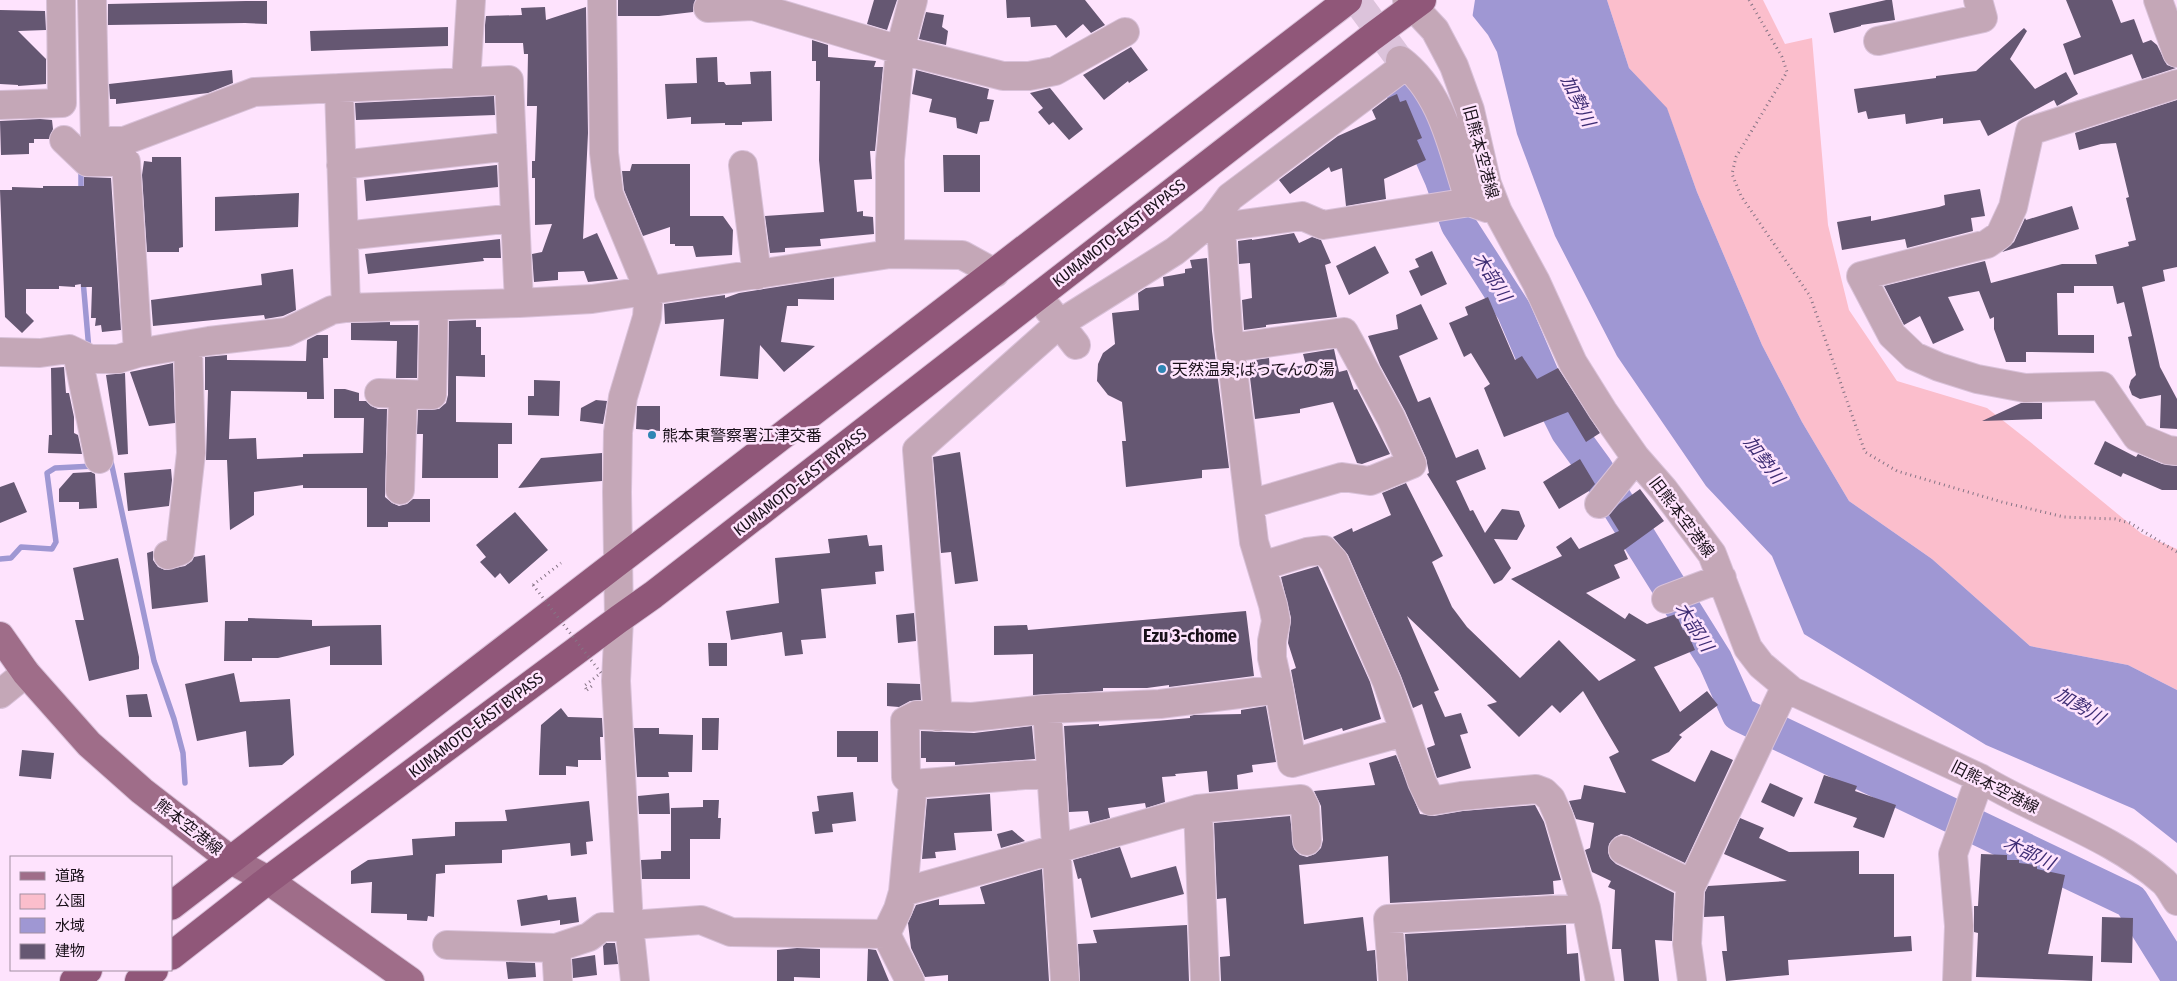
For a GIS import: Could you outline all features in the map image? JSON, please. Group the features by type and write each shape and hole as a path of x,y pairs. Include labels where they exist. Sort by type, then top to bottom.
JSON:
{"highway":[{"path":"172,905 1348,0"},
{"name":"KUMAMOTO-EAST BYPASS","path":"172,955 268,880 618,619 653,596 1414,2"},
{"path":"74,981 87,971"},
{"path":"139,981 153,971"}],"main road":[{"name":"熊本空港線","path":"0,636 26,673 89,744 142,790 231,860 268,880 410,981"}],"street":[{"path":"61,0 62,103 65,154 87,162 126,162 138,353"},
{"path":"92,0 95,141 124,140 254,92 509,80 519,304"},
{"path":"466,82 471,0"},
{"path":"602,0 604,153 609,194 649,291 648,318 623,397 618,432 618,619 616,681 629,925 635,981"},
{"path":"890,254 890,160 900,50 913,0"},
{"path":"1878,41 1983,18 1978,0"},
{"path":"2158,0 2177,53"},
{"name":"旧熊本空港線","path":"1414,2 1435,30 1454,66 1470,110 1487,184 1498,212 1536,282 1573,363 1603,411 1636,458 1664,490 1712,554 1748,648 1761,665 1792,691 1980,778 2009,796 2114,847 2165,883 2177,901"},
{"path":"708,8 753,6 900,50 1003,76 1029,76 1055,71 1125,32"},
{"path":"1404,732 1292,763 1272,649 1276,621 1254,542 1217,224 1230,197 1381,84 1403,62 1433,96 1470,202"},
{"path":"2177,84 2030,131 2013,207 2000,234 1986,244 1861,276 1892,335 1914,356 1939,367 1977,379 2025,388 2102,386 2136,437 2168,450 2177,451"},
{"path":"339,88 346,308"},
{"path":"0,105 94,101"},
{"path":"341,165 512,146"},
{"path":"743,165 747,276"},
{"path":"938,717 917,450 1059,324 1217,224 1302,216 1323,225 1470,202 1498,212"},
{"path":"344,236 515,218"},
{"path":"735,221 747,276"},
{"path":"0,352 40,353 69,349 90,359 118,359 138,353 188,345 287,332 332,310 346,308 519,304 592,299 890,254 962,255 994,273"},
{"path":"1038,296 1076,345"},
{"path":"400,490 391,394 432,395 434,306"},
{"path":"1230,348 1344,332 1391,418 1412,464 1370,481 1342,477 1250,504"},
{"path":"168,555 180,551 191,453 188,345"},
{"path":"77,353 99,459"},
{"path":"1599,504 1636,458"},
{"path":"1262,566 1307,552 1324,550 1334,561 1387,682 1431,801 1461,796 1526,790 1544,792 1551,799 1559,817 1586,908 1600,981"},
{"path":"1666,600 1722,578"},
{"path":"0,694 26,673"},
{"path":"1692,980 1687,944 1690,888 1786,686"},
{"path":"1051,773 914,784 906,777 905,721 917,715 972,717 1047,709 1160,704 1279,688"},
{"path":"1047,709 1065,981"},
{"path":"1957,981 1959,926 1952,854 1980,778"},
{"path":"886,934 898,909 903,892 914,784"},
{"path":"903,892 1198,809 1300,799 1304,807 1307,841"},
{"path":"1198,809 1205,981"},
{"path":"1623,850 1692,884"},
{"path":"1393,981 1388,919 1586,908"},
{"path":"447,945 556,948 589,938 602,927 701,920 731,932 886,934"},
{"path":"886,934 910,981"},
{"path":"556,948 558,981"}],"path":[{"path":"561,563 533,585 601,673 584,686 587,690"}],"green space":[{"path":"1607,0 1763,0 1785,44 1812,38 1828,225 1849,310 1897,381 1987,408 2142,534 2177,549 2177,690 2128,665 2030,646 1932,559 1849,501 1802,422 1762,345 1697,192 1667,109 1629,68"}],"water":[{"name":"加勢川","path":"1460,0 1607,0 1629,68 1667,108 1697,192 1762,345 1802,422 1849,501 1932,559 2030,646 2128,665 2177,690 2177,843 2134,809 1986,745 1804,634 1772,556 1706,486 1617,356 1555,236 1517,134 1497,52 1488,35"}],"pier":[{"path":"1458,0 1475,0 1472,19 1469,16"}],"building":[{"path":"618,0 695,0 693,12 659,16 618,16"},
{"path":"874,0 897,0 887,30 867,24"},
{"path":"1006,0 1085,0 1105,25 1091,33 1083,24 1066,38 1056,25 1031,27 1030,17 1007,18"},
{"path":"1892,0 1895,20 1861,25 1834,33 1829,13"},
{"path":"2066,0 2112,0 2121,23 2134,19 2143,43 2151,40 2157,45 2167,65 2176,68 2142,79 2132,54 2074,75 2063,44 2081,37"},
{"path":"267,1 267,24 108,25 108,4"},
{"path":"545,7 546,20 586,7 588,133 583,239 597,233 618,279 588,282 584,271 558,272 558,280 534,282 532,254 542,252 552,224 535,225 535,178 532,178 532,161 535,161 537,106 527,106 528,54 524,54 523,43 485,43 485,25 486,16 522,15 521,8"},
{"path":"0,10 45,11 46,30 18,31 46,59 46,84 18,86 0,84"},
{"path":"926,12 944,15 942,27 948,31 946,45 919,39"},
{"path":"448,27 448,46 311,51 310,31"},
{"path":"2024,28 2027,31 2010,59 2035,89 2066,72 2078,94 2057,106 2054,100 1988,136 1980,120 1943,124 1943,118 1906,124 1905,114 1868,119 1866,111 1858,113 1854,89 1976,71"},
{"path":"812,40 828,45 828,57 876,61 874,67 883,67 875,151 870,151 872,179 854,180 857,212 863,211 863,216 873,217 874,234 820,239 821,246 785,248 785,252 770,253 765,216 824,212 819,160 820,81 816,81 816,61 812,61"},
{"path":"1131,47 1148,70 1129,83 1128,81 1104,100 1083,75"},
{"path":"717,57 718,82 724,82 726,85 751,84 750,72 771,71 772,121 742,122 742,125 725,125 725,123 691,124 691,117 667,119 665,84 697,83 696,58"},
{"path":"232,70 233,83 208,93 116,104 116,99 110,99 109,84"},
{"path":"916,70 989,89 987,99 994,100 989,121 980,122 977,134 957,128 956,118 929,112 932,99 912,94"},
{"path":"1050,88 1083,129 1069,140 1053,122 1049,125 1038,112 1043,108 1030,93"},
{"path":"1397,94 1400,102 1406,100 1422,138 1417,140 1426,160 1384,179 1386,199 1346,206 1342,168 1331,172 1329,167 1290,194 1279,180 1338,136 1376,119 1372,110"},
{"path":"494,96 495,115 356,120 355,103"},
{"path":"2177,100 2177,267 2163,270 2165,281 2142,287 2160,367 2177,399 2177,429 2160,428 2161,395 2140,399 2132,395 2129,387 2131,380 2136,375 2128,337 2132,336 2124,302 2117,304 2113,286 2074,286 2074,293 2057,293 2058,335 2094,335 2094,353 2026,352 2026,362 2006,362 1994,329 1994,317 1990,319 1979,291 1948,297 1964,330 1933,344 1920,316 1904,325 1884,286 1985,261 1991,283 2062,264 2097,264 2095,255 2129,246 2128,242 2136,240 2126,198 2129,197 2116,143 2101,144 2079,150 2075,133"},
{"path":"52,120 53,129 49,139 34,139 34,143 29,143 29,154 1,155 0,121"},
{"path":"943,155 980,155 980,192 944,192"},
{"path":"152,157 181,157 183,247 179,248 179,252 147,252 142,175 144,161 152,162"},
{"path":"632,164 690,164 690,216 723,216 733,230 732,255 696,257 693,246 675,246 675,244 670,244 670,227 643,236 624,190 622,171 630,171"},
{"path":"497,165 498,187 366,201 364,180"},
{"path":"84,177 111,178 121,330 102,332 101,325 95,326 96,318 91,318 92,287 81,287 81,284 75,285 75,287 59,286 59,289 26,289 26,313 34,321 22,333 5,317 0,190 12,190 12,187 84,186"},
{"path":"1980,189 1985,216 1971,218 1973,231 1907,248 1905,239 1842,250 1837,222 1871,216 1871,221 1939,207 1945,205 1944,195"},
{"path":"299,193 298,227 215,231 215,197"},
{"path":"2072,206 2079,229 2002,252 2014,242 2025,218 2026,220"},
{"path":"1294,233 1299,243 1312,237 1321,240 1331,263 1325,265 1337,317 1266,325 1266,327 1244,330 1242,300 1252,298 1250,263 1239,264 1238,241"},
{"path":"500,239 501,258 483,258 484,261 368,274 365,254"},
{"path":"1375,246 1389,273 1349,295 1336,266"},
{"path":"1432,251 1447,284 1421,296 1409,271 1419,267 1415,259"},
{"name":"天然温泉;ばってんの湯","path":"1207,258 1212,331 1229,468 1202,470 1202,478 1126,487 1122,441 1126,441 1122,402 1108,395 1097,381 1098,364 1103,353 1115,344 1112,313 1139,310 1138,293 1146,288 1164,286 1163,277 1185,273 1185,269 1192,268 1190,260"},
{"path":"293,269 296,310 283,316 265,319 264,315 153,326 151,300 262,285 261,274"},
{"path":"834,278 834,300 798,299 798,306 787,306 781,342 815,346 784,372 760,345 758,379 720,376 724,319 665,324 664,304 725,295 725,298 739,293"},
{"path":"1488,297 1515,360 1522,356 1537,379 1558,368 1600,433 1586,442 1568,412 1504,437 1484,388 1490,384 1471,353 1464,357 1449,323 1468,315 1465,307"},
{"path":"1421,304 1438,339 1399,356 1418,402 1430,397 1456,458 1478,449 1486,469 1456,481 1470,511 1473,510 1485,533 1502,509 1519,511 1525,526 1517,540 1494,539 1511,568 1502,580 1494,584 1427,474 1429,473 1426,458 1405,411 1380,365 1368,336 1398,329 1396,315"},
{"path":"476,320 476,327 481,327 481,355 485,355 485,377 456,376 456,422 512,423 512,444 498,444 498,478 422,478 423,434 417,434 418,410 439,409 446,403 448,395 449,321"},
{"path":"390,322 390,325 418,325 417,378 396,378 397,341 351,340 351,323"},
{"path":"317,335 328,335 328,358 323,358 324,399 307,399 307,392 231,391 229,439 256,438 257,459 303,457 303,454 363,453 364,418 334,418 334,389 345,389 359,393 359,401 366,401 378,409 387,409 385,497 399,506 407,504 413,499 430,499 430,522 388,522 388,527 367,527 367,488 303,488 303,485 254,492 254,515 230,530 227,460 206,460 208,390 205,390 205,357 227,355 227,360 306,361 307,340"},
{"path":"1334,349 1339,372 1347,370 1354,390 1357,389 1390,454 1362,464 1357,463 1333,402 1300,409 1300,413 1255,419 1248,361 1269,358 1270,370 1306,365 1303,354"},
{"path":"173,363 175,423 149,426 130,372"},
{"path":"64,367 66,393 69,393 74,417 74,433 78,435 82,454 48,453 49,435 52,435 51,368"},
{"path":"125,373 128,454 118,455 106,375"},
{"path":"534,380 560,381 559,416 528,415 528,396 534,396"},
{"path":"596,400 607,401 603,424 580,421 581,408"},
{"path":"2021,403 2042,403 2042,419 1982,421"},
{"path":"637,406 660,406 660,431 636,429"},
{"path":"2105,441 2136,457 2138,454 2162,464 2177,466 2177,490 2162,490 2123,473 2121,477 2094,464"},
{"path":"960,452 978,581 955,584 951,552 941,553 933,457"},
{"path":"602,453 602,481 518,488 541,458"},
{"path":"1580,459 1595,484 1589,491 1559,509 1543,482"},
{"path":"171,469 172,480 169,506 128,511 124,473"},
{"path":"91,472 95,474 97,508 79,509 79,502 59,502 59,489 73,473"},
{"path":"14,482 27,512 0,523 0,487"},
{"path":"1406,483 1443,556 1432,562 1452,607 1467,627 1520,678 1559,640 1599,681 1636,660 1511,579 1562,556 1556,547 1571,537 1579,549 1619,531 1609,515 1619,504 1640,489 1664,521 1624,550 1628,559 1614,565 1620,578 1586,593 1625,619 1629,613 1647,624 1676,614 1683,630 1686,629 1695,650 1654,667 1680,712 1707,691 1718,705 1679,735 1682,737 1669,752 1651,760 1695,782 1711,750 1733,760 1685,863 1621,834 1615,837 1609,844 1608,852 1610,858 1616,864 1674,893 1672,941 1655,940 1659,981 1624,981 1621,949 1612,949 1615,890 1608,887 1611,881 1592,872 1585,850 1590,848 1594,823 1576,819 1569,801 1581,799 1584,785 1626,793 1609,757 1619,752 1583,691 1560,713 1552,705 1519,737 1487,705 1497,702 1407,616 1439,690 1434,692 1445,717 1461,713 1468,733 1460,735 1471,768 1437,778 1427,748 1435,745 1422,704 1413,708 1348,555 1333,537 1352,528 1353,532 1391,515 1382,493"},
{"path":"515,512 548,550 509,584 500,573 495,578 480,562 486,557 476,545"},
{"path":"867,535 869,546 882,545 884,571 875,572 876,584 821,589 826,638 801,640 803,654 785,656 782,632 731,640 726,611 779,603 775,558 830,553 828,539"},
{"path":"153,551 153,560 158,567 165,570 185,566 194,557 205,555 208,602 152,609 147,553"},
{"path":"118,558 139,657 139,669 89,681 75,620 84,620 73,568"},
{"path":"1318,566 1370,682 1381,719 1343,731 1342,728 1304,740 1291,670 1296,668 1288,643 1291,618 1281,577"},
{"path":"1246,611 1254,676 1169,687 1169,685 1147,688 1103,688 1103,691 1033,695 1033,654 994,655 994,626 1027,625 1028,630"},
{"path":"914,613 916,641 898,643 896,615"},
{"path":"248,618 312,620 312,626 381,625 382,665 330,665 330,646 278,658 252,658 252,661 224,661 225,621 248,621"},
{"path":"708,643 727,643 727,666 709,666"},
{"path":"234,673 240,702 290,699 294,755 282,765 249,767 246,731 197,741 185,684"},
{"path":"887,683 920,684 921,700 910,701 899,707 887,706"},
{"path":"147,694 152,717 129,717 126,695"},
{"path":"1266,706 1276,762 1252,765 1253,772 1237,775 1238,789 1209,792 1207,771 1175,774 1176,776 1162,777 1165,802 1146,808 1145,803 1108,808 1110,818 1090,823 1088,811 1069,812 1064,726 1099,724 1099,726 1190,718 1190,716 1194,715 1241,714 1241,710"},
{"path":"561,708 568,717 602,718 603,737 600,737 601,760 578,760 578,767 566,766 566,775 539,775 541,725"},
{"path":"702,718 719,718 718,750 702,750"},
{"path":"1032,726 1035,759 955,765 955,762 926,762 926,758 921,758 921,731 974,733"},
{"path":"634,728 659,728 659,734 693,735 692,772 668,772 669,777 637,777"},
{"path":"837,731 878,731 878,762 857,762 857,757 837,757"},
{"path":"22,750 54,753 51,779 19,776"},
{"path":"1396,755 1420,814 1434,816 1463,811 1535,805 1544,822 1561,880 1553,881 1554,894 1390,903 1388,856 1299,865 1304,924 1363,917 1367,951 1375,950 1377,981 1221,981 1220,957 1230,956 1226,898 1217,899 1214,823 1290,816 1294,849 1300,855 1307,857 1315,854 1321,848 1323,840 1321,806 1314,791 1375,785 1369,763"},
{"path":"1824,775 1857,786 1855,791 1896,805 1884,838 1853,827 1857,818 1814,803"},
{"path":"1770,783 1803,798 1794,817 1761,802"},
{"path":"853,792 856,821 832,824 833,832 815,834 812,812 819,811 817,796"},
{"path":"669,793 670,814 639,814 638,796"},
{"path":"990,794 992,831 954,833 956,850 935,852 936,858 922,859 927,799"},
{"path":"703,800 719,800 718,818 721,818 720,839 690,839 690,879 642,879 641,860 661,859 661,851 671,851 671,808 703,807"},
{"path":"589,801 593,841 586,842 587,854 571,856 570,843 502,850 502,863 445,865 445,873 436,874 434,917 428,916 427,921 407,920 407,914 371,913 372,882 351,884 351,871 368,860 413,855 412,839 455,836 455,822 507,821 505,810"},
{"path":"1740,818 1764,828 1759,838 1789,852 1859,851 1859,874 1894,874 1894,937 1911,936 1912,951 1788,960 1789,975 1726,981 1722,951 1727,951 1724,916 1704,917 1705,892 1708,886 1787,881 1724,854"},
{"path":"1012,830 1025,841 1001,848 997,834"},
{"path":"1120,847 1131,878 1176,866 1184,894 1091,918 1081,878 1078,879 1073,860"},
{"path":"1981,854 2007,855 2007,860 2019,860 2019,863 2037,865 2037,869 2065,875 2048,954 2093,956 2092,981 1976,977 1978,933 1974,932 1974,906 1978,906"},
{"path":"1042,869 1049,981 948,981 948,975 925,977 911,948 908,923 916,905 939,899 939,905 985,904 980,887"},
{"path":"547,895 548,900 576,897 579,922 560,925 560,920 521,926 517,900"},
{"path":"2102,917 2133,918 2132,963 2101,962"},
{"path":"1187,925 1189,981 1080,981 1078,944 1097,943 1093,930"},
{"path":"1566,925 1567,954 1578,953 1580,981 1408,981 1405,934"},
{"path":"606,943 615,943 618,964 604,965 603,946"},
{"path":"797,948 820,949 820,978 794,977 794,981 777,981 777,950"},
{"path":"868,949 876,950 889,981 867,981"},
{"path":"595,955 597,975 573,978 572,959"},
{"path":"506,962 535,963 536,977 508,979"}],"waterway":[{"name":"木部川","path":"1400,84 1442,179 1458,224 1514,311 1550,395 1568,431 1595,468 1715,660 1739,714 2131,901 2177,975"},
{"path":"81,167 81,193"},
{"path":"83,280 89,350"},
{"path":"110,457 154,661 174,719 183,753 185,783"},
{"path":"0,559 11,558 21,547 52,549 56,542 47,473 55,468 94,466"}],"tunnel":[{"path":"1356,0 1400,60"}],"place":[{"name":"天然温泉;ばってんの湯","path":"1162,369"},
{"name":"熊本東警察署江津交番","path":"652,435"}],"district":[{"name":"Ezu 3-chome","path":"1190,636"}]}
